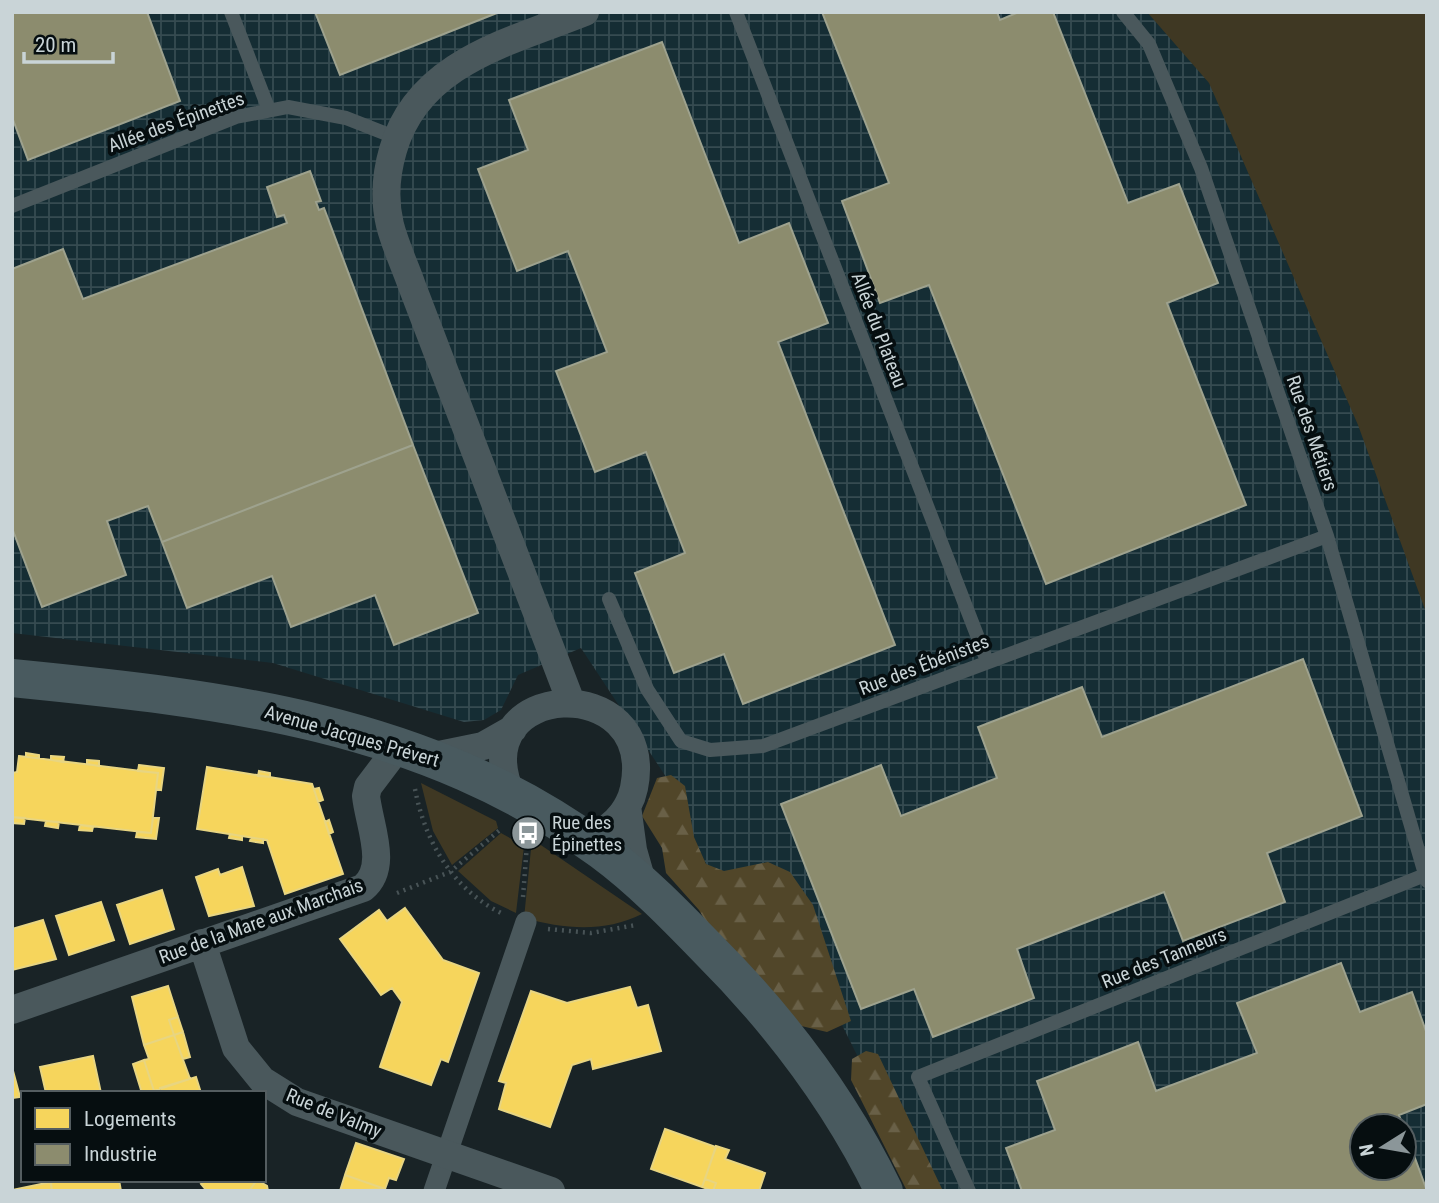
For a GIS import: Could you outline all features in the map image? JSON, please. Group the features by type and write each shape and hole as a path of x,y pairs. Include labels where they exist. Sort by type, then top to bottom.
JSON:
{"main road":[{"name":"Avenue Jacques Prévert","path":"12,678 243,705 298,717 413,751 511,794 584,839 644,905 726,967 802,1054 842,1115 884,1191"}],"street":[{"path":"571,702 390,226 386,201 388,167 397,138 407,114 428,90 461,63 484,51 581,13"},
{"path":"511,794 504,771 506,743 513,729 526,714 540,706 571,702 601,711 624,732 635,761 634,792 627,806 606,830 584,839"},
{"path":"413,751 483,746 513,729"},
{"name":"Rue de la Mare aux Marchais","path":"12,1010 363,888 376,875 377,862 366,796 368,788 413,751"},
{"path":"627,806 632,850 644,905"},
{"path":"434,1191 523,921"},
{"name":"Rue de Valmy","path":"202,943 236,1048 262,1080 297,1102 551,1191"}],"lane":[{"path":"231,12 269,110"},
{"name":"Allée du Plateau","path":"736,12 987,661"},
{"name":"Rue des Métiers","path":"1124,12 1149,44 1201,168 1327,536 1426,878"},
{"name":"Allée des Épinettes","path":"12,206 236,117 269,110 288,107 346,118 397,138"},
{"name":"Rue des Ébénistes","path":"609,599 648,689 681,741 710,750 763,746 1327,536"},
{"name":"Rue des Tanneurs","path":"969,1191 918,1077 1426,878"}],"path":[{"path":"413,751 419,808 441,860 450,872 487,906 546,929 583,933 623,929 644,905"},
{"path":"450,872 501,829 510,834"},
{"path":"519,840 528,845 523,921"}],"shaded area":[{"path":"12,12 1427,12 1427,1191 925,1191 842,1025 706,864 668,780 581,648 518,675 501,710 484,720 464,722 273,663 12,633"},
{"path":"1147,12 1427,12 1427,615 1358,425 1209,83"},
{"path":"421,783 496,821 498,828 452,865 433,831"},
{"path":"501,833 524,846 516,913 491,901 458,871"},
{"path":"532,839 642,914 599,927 569,927 524,918"}],"green space":[{"path":"671,775 685,786 694,837 706,864 724,871 768,862 790,872 813,905 851,1021 827,1032 797,1025 713,934 699,910 666,873 662,848 642,816 657,778"},
{"path":"866,1051 878,1054 943,1191 907,1191 851,1080 852,1059"}],"building: Logements":[{"path":"26,753 39,755 39,758 26,757"},
{"path":"19,756 158,773 151,833 12,817 12,773 17,772"},
{"path":"51,756 64,757 63,762 51,760"},
{"path":"87,760 99,761 99,766 87,764"},
{"path":"139,765 164,768 161,790 156,789 158,773 138,771"},
{"path":"207,767 312,784 343,874 285,894 267,840 197,829"},
{"path":"259,771 270,773 270,777 258,776"},
{"path":"319,788 323,800 318,802 314,789"},
{"path":"12,817 25,818 24,824 12,823"},
{"path":"153,818 159,818 156,839 136,837 137,832 151,833"},
{"path":"329,820 333,832 329,834 325,822"},
{"path":"46,821 59,822 58,828 45,826"},
{"path":"80,825 93,827 92,831 79,830"},
{"path":"230,834 242,836 242,840 229,838"},
{"path":"251,838 263,839 263,843 250,841"},
{"path":"242,867 254,906 209,916 196,877 218,869 220,875"},
{"path":"162,890 174,929 130,944 117,905"},
{"path":"101,902 114,940 69,955 56,916"},
{"path":"405,908 443,960 479,973 448,1062 441,1059 431,1085 380,1067 402,1002 392,988 381,995 340,939 379,910 387,921"},
{"path":"43,920 56,959 12,970 12,929"},
{"path":"168,986 178,1017 169,1020 174,1035 144,1045 132,997"},
{"path":"630,987 637,1008 648,1005 661,1051 593,1069 591,1059 572,1065 550,1127 499,1109 506,1083 499,1081 531,991 567,1003"},
{"path":"178,1017 183,1032 174,1035 169,1020"},
{"path":"183,1032 190,1057 183,1059 174,1035"},
{"path":"174,1035 190,1079 154,1091 144,1060 149,1059 144,1045"},
{"path":"93,1056 101,1091 46,1091 40,1067"},
{"path":"144,1060 154,1091 141,1091 133,1064"},
{"path":"12,1067 20,1097 12,1098"},
{"path":"196,1077 200,1091 161,1091 160,1088"},
{"path":"665,1129 716,1147 702,1187 651,1169"},
{"path":"356,1143 404,1159 396,1180 389,1178 385,1189 345,1175"},
{"path":"716,1146 729,1150 725,1159 765,1173 759,1191 713,1191 716,1183 705,1179"},
{"path":"345,1175 385,1189 340,1191"},
{"path":"705,1179 716,1183 713,1191 702,1187"},
{"path":"50,1182 119,1182 121,1191 52,1191"},
{"path":"51,1182 52,1191 12,1191 12,1190"},
{"path":"256,1182 249,1191 207,1191 201,1184"},
{"path":"256,1182 260,1182 267,1186 268,1191 249,1191"}],"building: Industrie":[{"path":"12,12 147,12 180,101 28,160 12,117"},
{"path":"315,12 497,12 497,13 340,75"},
{"path":"822,12 997,12 1000,20 1019,12 1053,12 1128,203 1179,184 1218,283 1167,303 1246,505 1046,584 929,285 880,303 842,201 889,183"},
{"path":"662,42 739,243 789,223 828,323 778,342 895,645 743,704 724,654 674,673 635,573 685,553 646,452 595,472 556,371 607,352 568,251 517,271 478,169 528,150 509,100"},
{"path":"310,171 321,201 316,202 319,210 324,208 413,445 162,542 148,506 107,521 126,575 42,607 12,528 12,269 63,249 83,299 287,223 284,215 277,217 267,187"},
{"path":"413,445 478,613 394,645 375,595 291,627 272,576 187,608 162,542"},
{"path":"1303,659 1362,816 1267,853 1285,902 1183,941 1164,892 1017,949 1034,998 933,1037 914,989 861,1009 781,804 881,765 901,816 997,778 978,727 1082,687 1102,737"},
{"path":"1341,963 1360,1012 1412,992 1427,1034 1427,1104 1407,1112 1348,1112 1348,1182 1418,1182 1418,1166 1427,1191 1022,1191 1006,1148 1055,1130 1037,1081 1138,1042 1156,1091 1257,1053 1237,1003"}],"place":[{"name":"Rue des Épinettes","path":"528,833"}]}
